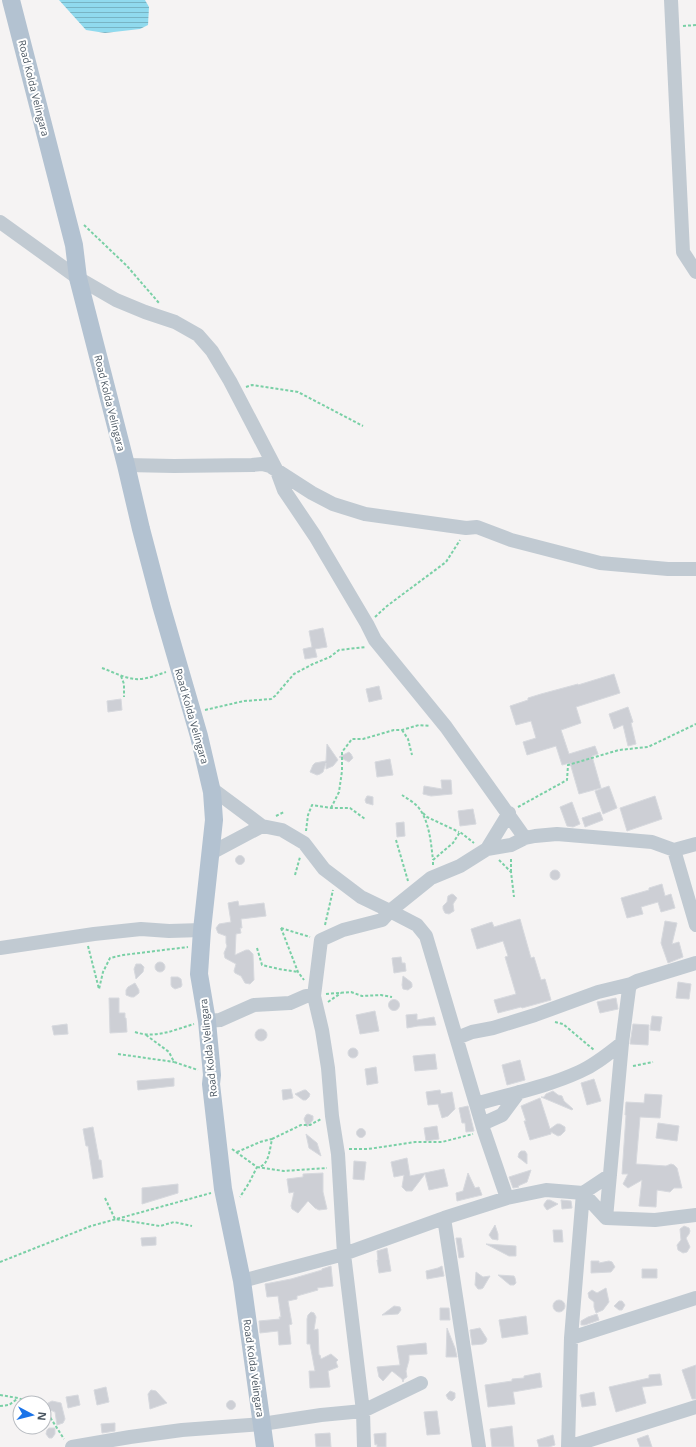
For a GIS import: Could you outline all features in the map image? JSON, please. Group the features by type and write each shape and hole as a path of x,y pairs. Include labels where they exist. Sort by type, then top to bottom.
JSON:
{"main road":[{"name":"Road Kolda Velingara","path":"11,0 74,245 78,278 141,529 192,712 211,788 214,820 199,974 207,1021 212,1084 225,1197 242,1281 265,1447"}],"street":[{"path":"671,0 683,252 696,272"},
{"path":"0,222 78,278 116,300 175,322 198,335 212,351 277,471 284,490 315,536 375,640 439,718 526,838"},
{"path":"126,465 174,466 262,464 270,466 312,493 334,504 365,514 466,528 477,527 511,540 600,563 668,569 696,569"},
{"path":"211,788 262,826 282,830 304,843 324,869 361,897 417,925 426,936 483,1127 507,1198"},
{"path":"487,849 508,813"},
{"path":"211,853 262,826"},
{"path":"364,1447 362,1412 344,1254 338,1160 332,1116 328,1068 318,1010 314,996 320,940 343,930 382,920 390,911 432,878 460,866 487,849 511,845 526,838 557,834 652,842 674,850 696,844"},
{"path":"674,850 696,925"},
{"path":"0,948 94,934 141,929 169,931 202,937"},
{"path":"457,1038 472,1032 493,1028 535,1015 598,992 631,984 696,963"},
{"path":"606,1218 622,1043 629,989 631,984"},
{"path":"207,1021 220,1020 254,1005 290,1003 306,996 314,996"},
{"path":"476,1104 543,1085 579,1072 603,1058 622,1043"},
{"path":"483,1127 502,1115 519,1092"},
{"path":"242,1281 344,1254 444,1218 507,1198 546,1190 583,1193 610,1174"},
{"path":"583,1193 606,1218 655,1220 695,1216"},
{"path":"583,1193 571,1338 568,1447 696,1407"},
{"path":"444,1218 479,1447"},
{"path":"571,1338 696,1298"},
{"path":"70,1445 99,1445 182,1430 262,1424 321,1415 362,1412 421,1383"}],"path":[{"path":"81,222 126,266 161,305"},
{"path":"235,391 252,385 298,392 363,426"},
{"path":"367,624 386,606 446,562 466,528"},
{"path":"192,712 244,701 271,699 294,674 330,657 339,650 379,645"},
{"path":"102,668 121,676 136,679 151,677 179,669"},
{"path":"121,676 124,684 124,697"},
{"path":"331,808 339,792 342,771 342,752 352,739 363,739 394,730 402,730 419,725 430,726 439,718"},
{"path":"508,813 567,780 568,765 619,750 648,748 696,724"},
{"path":"402,730 408,740 412,755"},
{"path":"402,795 414,803 427,817 460,832"},
{"path":"295,875 304,843 308,815 312,805 331,808 350,808 365,819"},
{"path":"421,810 429,832 433,860"},
{"path":"334,888 320,940 281,928 298,972 314,996 351,992 362,996 392,996"},
{"path":"94,934 88,946 99,989 103,972 110,958 202,937"},
{"path":"257,948 262,965 298,972"},
{"path":"318,1010 331,998 342,993"},
{"path":"535,1015 563,1024 603,1058"},
{"path":"146,1036 177,1030 207,1021"},
{"path":"135,1032 146,1036 169,1052 174,1062"},
{"path":"118,1054 174,1062 212,1075"},
{"path":"620,1068 653,1062"},
{"path":"237,1152 260,1142 272,1139 301,1125 310,1125 316,1121 332,1116"},
{"path":"218,1140 257,1167 284,1171 338,1160 346,1149 368,1149 415,1142 442,1142 483,1127"},
{"path":"0,1262 91,1226 116,1219 225,1197 239,1198 257,1167 262,1166 266,1162 272,1139"},
{"path":"106,1198 116,1219"},
{"path":"116,1219 160,1226 174,1222 192,1226"},
{"path":"0,1395 12,1397"},
{"path":"0,1406 8,1405 12,1402"},
{"path":"52,1420 61,1435 70,1445"}],"water":[{"path":"59,0 145,0 149,7 148,25 140,29 105,33 86,30"}],"building":[{"path":"323,628 327,647 315,649 317,657 305,659 303,649 312,647 309,631"},
{"path":"614,674 620,693 576,707 581,723 561,730 569,754 595,746 598,754 592,756 601,788 579,794 570,763 562,765 556,746 527,755 523,742 536,738 531,721 516,725 510,706 541,694"},
{"path":"379,686 382,699 369,702 366,689"},
{"path":"121,699 122,710 108,712 107,701"},
{"path":"628,707 633,722 631,723 636,744 628,746 623,725 614,729 609,714"},
{"path":"327,744 338,760 333,766 326,769 326,763 323,772 320,774 317,775 310,772 315,763 326,761"},
{"path":"349,752 353,758 349,762 339,757"},
{"path":"390,759 393,775 377,777 375,762"},
{"path":"441,780 451,780 452,794 431,796 423,794 424,786 442,789"},
{"path":"609,786 617,808 603,814 595,791"},
{"path":"367,796 373,797 373,805 366,803 365,800"},
{"path":"655,796 662,819 627,831 620,808"},
{"path":"572,802 580,824 573,827 567,826 560,807"},
{"path":"473,809 476,824 460,826 458,811"},
{"path":"600,812 603,820 585,827 582,818"},
{"path":"404,822 405,836 397,837 396,823"},
{"path":"238,856 242,856 244,860 242,864 238,864 236,862 236,858"},
{"path":"553,870 557,870 559,871 559,879 553,880 550,877 550,873"},
{"path":"662,884 665,896 671,894 675,908 661,912 658,902 641,907 643,914 627,918 621,898 649,890 649,888"},
{"path":"452,894 457,898 453,904 454,911 449,914 445,913 443,906 447,902 448,896"},
{"path":"238,901 239,906 264,903 266,916 241,919 241,933 236,934 235,955 246,950 249,950 253,954 254,980 250,984 245,983 241,976 235,973 234,971 236,964 225,958 224,953 227,946 226,936 218,933 216,928 219,924 231,922 228,903"},
{"path":"520,919 531,958 534,957 541,980 545,979 551,1000 498,1013 494,1000 516,994 505,957 508,956 503,941 477,949 471,929 492,922 494,927"},
{"path":"665,921 677,923 672,944 679,942 683,957 668,963 661,943"},
{"path":"401,957 402,963 405,963 406,971 394,973 392,958"},
{"path":"158,962 162,962 165,967 162,972 158,972 155,969 155,965"},
{"path":"136,964 141,964 144,967 143,972 136,979 134,969"},
{"path":"403,976 412,984 412,987 408,990 403,989"},
{"path":"171,977 178,977 181,979 181,987 175,989 172,987"},
{"path":"678,982 691,984 689,999 676,998"},
{"path":"135,983 139,993 134,997 126,995 126,990 128,987"},
{"path":"109,998 119,998 119,1013 125,1013 127,1032 110,1033"},
{"path":"616,998 618,1009 600,1013 597,1002"},
{"path":"392,1000 396,1000 398,1001 398,1009 392,1010 389,1007 389,1003"},
{"path":"375,1011 379,1031 360,1034 356,1015"},
{"path":"417,1014 417,1020 434,1017 436,1025 407,1028 406,1015"},
{"path":"652,1016 662,1017 660,1031 650,1030"},
{"path":"67,1024 68,1034 54,1035 52,1026"},
{"path":"633,1024 649,1025 648,1045 630,1044"},
{"path":"261,1029 265,1031 267,1035 265,1039 261,1041 257,1039 255,1035 257,1031"},
{"path":"351,1048 355,1048 357,1049 357,1057 351,1058 348,1055 348,1051"},
{"path":"435,1054 437,1069 415,1071 413,1056"},
{"path":"520,1060 525,1080 507,1085 502,1065"},
{"path":"376,1067 378,1083 367,1085 365,1069"},
{"path":"174,1078 174,1086 138,1090 137,1081"},
{"path":"594,1079 601,1101 587,1105 581,1083"},
{"path":"291,1089 293,1098 283,1100 282,1090"},
{"path":"304,1090 310,1094 306,1100 303,1100 295,1094"},
{"path":"440,1090 441,1094 452,1092 455,1109 448,1116 442,1118 438,1104 428,1105 426,1092"},
{"path":"553,1091 562,1096 564,1101 573,1109 572,1110 541,1097 544,1097 546,1094"},
{"path":"645,1094 662,1095 660,1118 640,1117 636,1164 666,1166 671,1164 674,1165 677,1168 682,1188 674,1188 670,1192 657,1190 656,1207 639,1206 642,1180 628,1188 623,1184 628,1174 622,1174 626,1102 644,1103"},
{"path":"540,1098 550,1129 557,1124 560,1124 565,1127 565,1131 558,1136 551,1132 551,1134 530,1140 521,1106"},
{"path":"468,1106 474,1131 466,1132 465,1123 462,1123 459,1108"},
{"path":"308,1114 313,1116 313,1120 307,1127 304,1119"},
{"path":"658,1123 679,1126 677,1141 656,1138"},
{"path":"437,1126 439,1139 426,1141 424,1128"},
{"path":"93,1127 99,1160 101,1160 103,1177 93,1179 88,1146 86,1146 83,1129"},
{"path":"359,1129 363,1129 365,1133 363,1137 359,1137 357,1135 357,1131"},
{"path":"306,1134 317,1143 321,1156 309,1148"},
{"path":"521,1151 525,1151 527,1154 527,1164 518,1157"},
{"path":"407,1158 410,1176 444,1169 448,1186 429,1190 425,1174 412,1191 406,1191 402,1187 404,1175 394,1177 391,1162"},
{"path":"354,1161 366,1162 364,1180 353,1179"},
{"path":"531,1170 527,1182 518,1186 519,1187 513,1188 509,1177"},
{"path":"323,1173 323,1192 327,1209 319,1210 308,1201 298,1213 292,1209 291,1206 294,1192 289,1193 287,1179 303,1177 303,1174"},
{"path":"468,1173 475,1188 479,1187 482,1195 457,1201 456,1193 463,1191"},
{"path":"178,1184 178,1193 142,1204 142,1188"},
{"path":"547,1200 558,1204 547,1210 544,1204"},
{"path":"561,1200 571,1201 572,1208 562,1209"},
{"path":"495,1225 498,1240 492,1239 489,1235"},
{"path":"684,1226 689,1228 690,1231 686,1238 690,1247 687,1252 683,1253 678,1250 677,1245 681,1240 680,1229"},
{"path":"553,1230 562,1230 563,1242 554,1242"},
{"path":"156,1237 156,1245 142,1246 141,1238"},
{"path":"456,1238 461,1238 464,1257 459,1258"},
{"path":"486,1244 516,1246 516,1256 509,1256"},
{"path":"387,1248 391,1271 379,1273 377,1251"},
{"path":"591,1261 599,1261 599,1263 609,1261 612,1262 615,1267 611,1272 591,1273"},
{"path":"331,1266 333,1286 317,1288 318,1290 297,1296 297,1299 288,1301 292,1324 289,1325 291,1344 279,1345 278,1331 260,1333 259,1321 280,1319 279,1317 281,1317 278,1296 267,1297 265,1284 291,1279"},
{"path":"442,1266 444,1276 427,1279 426,1271"},
{"path":"642,1269 657,1269 657,1278 642,1278"},
{"path":"476,1272 483,1277 490,1276 481,1289 478,1289 475,1285"},
{"path":"498,1275 514,1276 516,1283 514,1285 510,1285"},
{"path":"606,1288 609,1302 603,1310 596,1313 594,1302 589,1298 588,1293 592,1290 597,1293"},
{"path":"557,1300 561,1300 565,1306 561,1312 557,1312 553,1308 553,1304"},
{"path":"619,1301 622,1301 625,1305 622,1310 619,1310 614,1306"},
{"path":"394,1306 400,1307 401,1310 398,1314 382,1315"},
{"path":"440,1308 449,1308 450,1320 440,1320"},
{"path":"311,1312 314,1313 316,1317 314,1330 318,1329 319,1355 321,1359 331,1354 338,1360 336,1362 338,1367 328,1371 330,1387 310,1388 309,1371 315,1371 310,1344 307,1344 307,1319"},
{"path":"597,1314 599,1320 581,1325 581,1321"},
{"path":"526,1316 528,1334 502,1338 499,1320"},
{"path":"447,1328 455,1348 457,1357 446,1357"},
{"path":"480,1328 487,1339 486,1342 483,1344 472,1345 470,1330"},
{"path":"426,1343 427,1354 409,1355 406,1371 407,1377 403,1382 402,1379 392,1371 383,1381 379,1377 377,1367 400,1365 397,1346"},
{"path":"696,1365 696,1399 692,1399 682,1370"},
{"path":"540,1373 542,1387 513,1392 515,1404 488,1407 485,1385 512,1381 512,1379 524,1378 524,1376"},
{"path":"660,1374 662,1385 642,1387 646,1403 616,1412 609,1387 649,1378 649,1375"},
{"path":"106,1387 109,1402 97,1405 94,1390"},
{"path":"151,1390 156,1391 167,1403 150,1409 148,1394"},
{"path":"450,1391 455,1393 455,1398 452,1401 448,1399 446,1395"},
{"path":"594,1392 596,1405 582,1407 580,1395"},
{"path":"78,1395 80,1405 68,1408 66,1397"},
{"path":"52,1401 61,1403 65,1419 63,1423 57,1425 55,1412 52,1411"},
{"path":"229,1401 233,1401 235,1405 233,1409 229,1409 227,1407 227,1403"},
{"path":"437,1411 440,1434 427,1435 424,1412"},
{"path":"115,1423 115,1431 102,1433 101,1424"},
{"path":"512,1426 514,1447 492,1447 490,1429"},
{"path":"52,1428 55,1428 55,1434 52,1438 49,1438 47,1435 52,1435"},
{"path":"330,1433 331,1447 316,1447 315,1434"},
{"path":"386,1433 386,1447 377,1447 377,1444 375,1445 374,1434"},
{"path":"553,1435 555,1445 549,1447 539,1447 537,1440"},
{"path":"648,1435 652,1447 640,1447 637,1439"}]}
